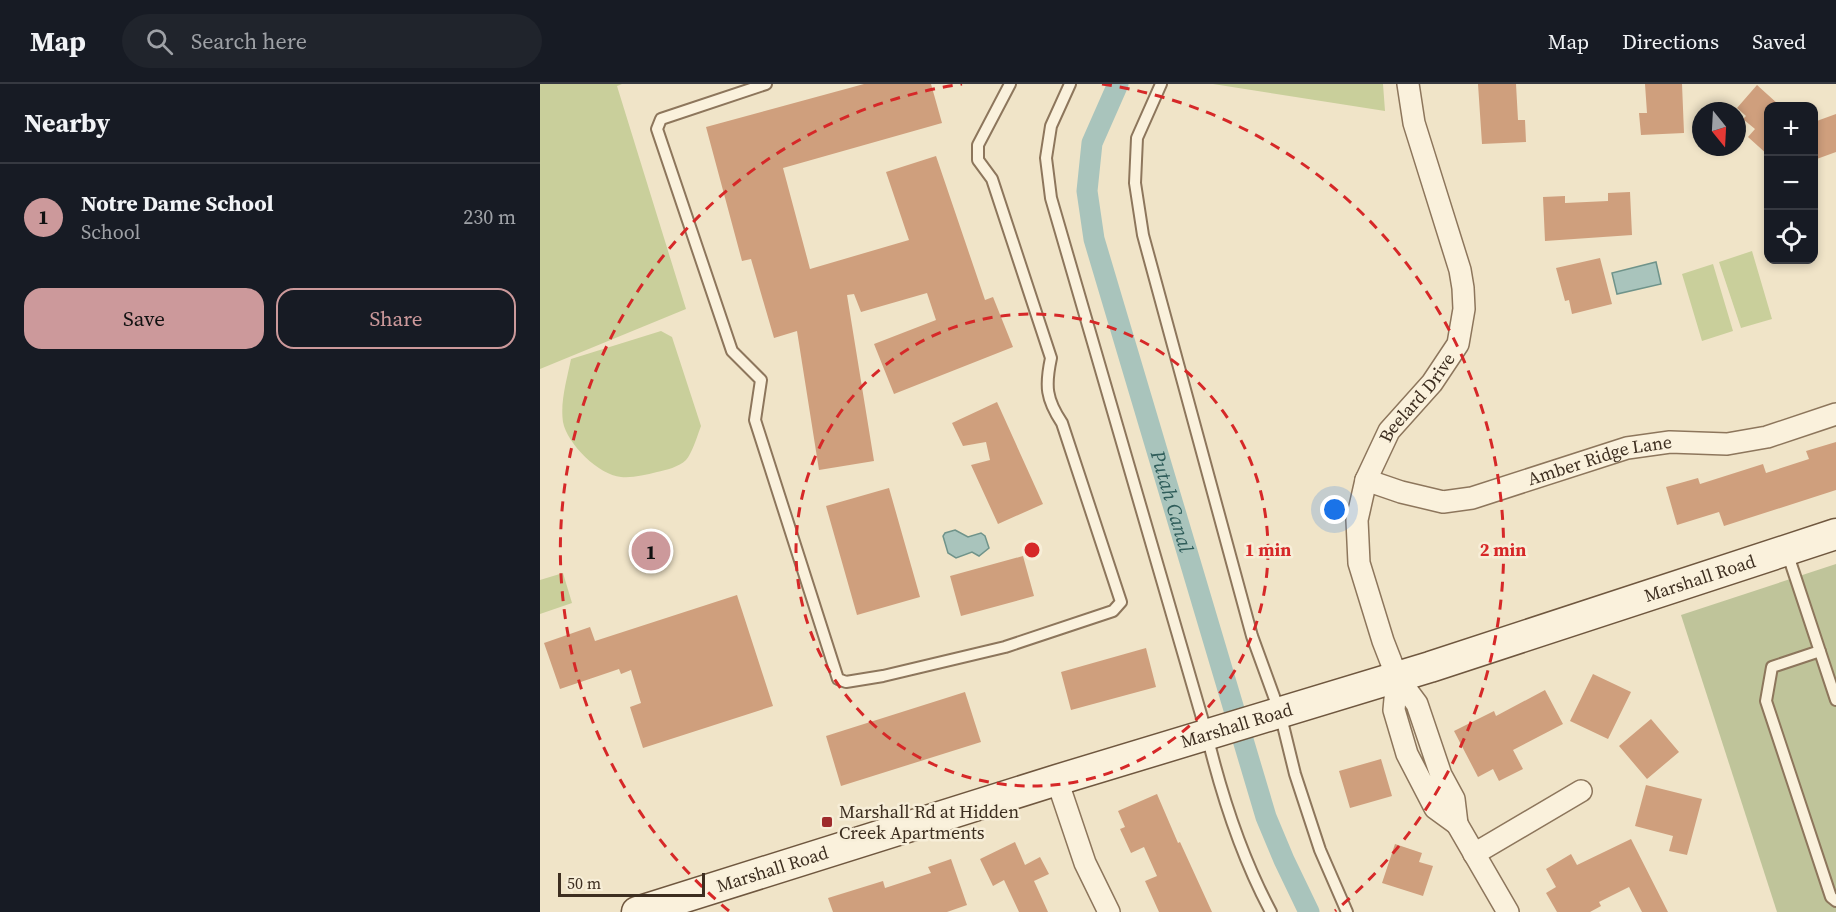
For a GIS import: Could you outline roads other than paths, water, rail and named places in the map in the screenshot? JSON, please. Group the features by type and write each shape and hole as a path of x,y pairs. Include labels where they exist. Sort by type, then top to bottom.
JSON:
{"street":[{"name":"Beelard Drive","path":"1408,84 1414,123 1460,270 1463,288 1463,327 1458,344 1447,363 1389,431 1366,480 1357,520 1359,563 1383,641 1397,677 1417,704 1441,775 1454,799 1457,824 1508,912"},
{"name":"Amber Ridge Lane","path":"1366,480 1401,492 1443,502 1472,498 1627,448 1670,442 1727,444 1767,437 1836,414"},
{"name":"Marshall Road","path":"637,912 1057,780 1397,677 1836,534"},
{"path":"1057,780 1085,863 1109,912"},
{"path":"1474,854 1581,791"}],"lane":[{"path":"766,84 661,119 657,129 732,351 760,380 755,420 838,679 846,682 883,676 1005,647 1113,611 1121,602 1062,423 1049,399 1047,380 1051,358 992,179 978,160 978,145 1007,85"},
{"path":"1070,84 1051,126 1046,158 1051,198 1231,822 1246,861 1271,912"},
{"path":"1161,84 1137,138 1135,183 1143,235 1275,714 1320,850 1347,912"},
{"path":"1787,550 1836,700"},
{"path":"1820,651 1772,667 1766,701 1831,897 1836,901"}],"water":[{"path":"1656,262 1661,284 1617,294 1612,273"},
{"path":"955,530 968,537 981,533 985,536 989,548 979,556 972,552 956,558 948,553 943,536"}],"waterway":[{"name":"Putah Canal","path":"1118,84 1092,143 1087,191 1094,239 1266,817 1309,912"}],"place":[{"name":"Notre Dame School","path":"651,551"},
{"name":"Marshall Rd at Hidden Creek Apartments","path":"827,822"}]}
